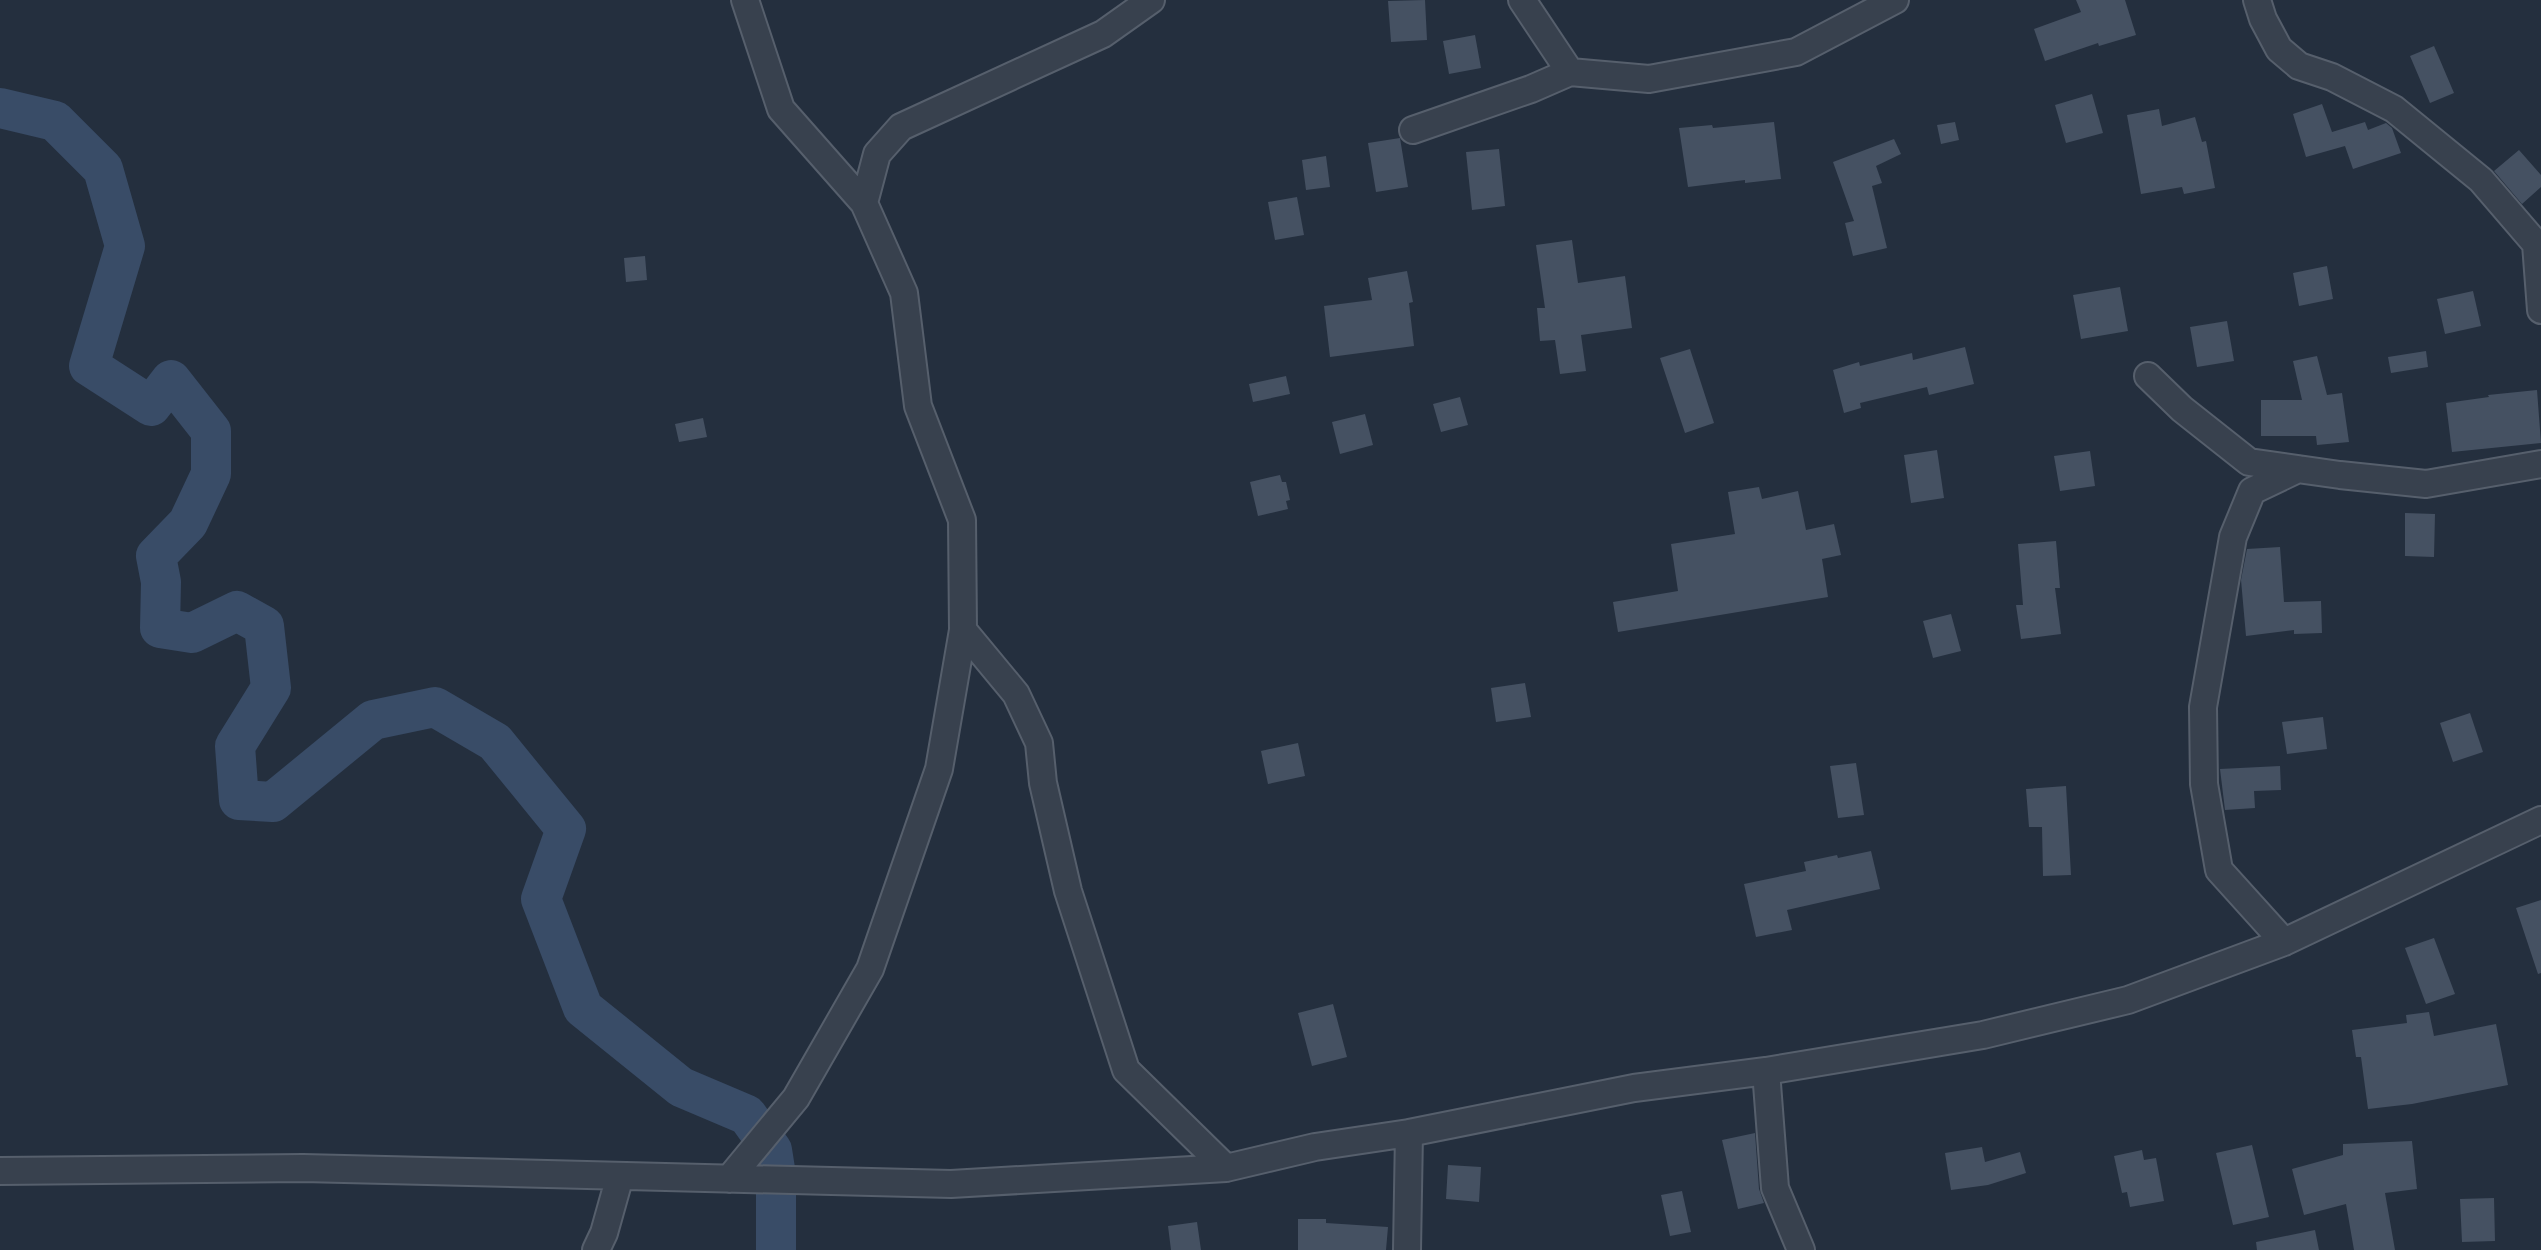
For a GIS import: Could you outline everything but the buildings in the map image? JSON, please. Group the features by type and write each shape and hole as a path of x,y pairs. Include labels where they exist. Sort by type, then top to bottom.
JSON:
{"street":[{"path":"729,1179 796,1098 870,970 939,769 963,630 962,520 918,405 904,293 864,203 781,108 745,0"},
{"path":"864,203 877,155 901,127 1103,34 1151,0"},
{"path":"1522,0 1570,72"},
{"path":"1413,130 1531,89 1570,72 1649,79 1796,52 1895,0"},
{"path":"2257,0 2263,19 2279,48 2299,66 2332,77 2393,109 2481,180 2536,244 2541,310"},
{"path":"2148,376 2182,410 2249,462 2427,484 2541,464"},
{"path":"2284,942 2219,870 2204,784 2203,707 2233,537 2242,514 2252,491 2298,469"},
{"path":"963,630 1016,694 1039,743 1043,783 1068,891 1126,1069 1226,1168"},
{"path":"0,1171 303,1168 951,1184 1226,1168 1315,1147 1409,1133 1634,1088 1766,1071 1983,1035 2128,1000 2284,942 2541,820"},
{"path":"1766,1071 1775,1188 1801,1250"},
{"path":"1407,1250 1409,1133"},
{"path":"596,1250 604,1233 620,1177"}],"waterway":[{"path":"0,108 55,121 103,169 125,246 89,366 151,406 171,380 211,431 211,474 188,523 156,556 161,582 160,628 192,633 237,611 264,626 271,688 235,746 239,800 273,802 373,720 435,707 495,742 566,829 541,899 583,1008 681,1087 747,1115 772,1150 775,1169"},
{"path":"776,1190 776,1250"}]}
